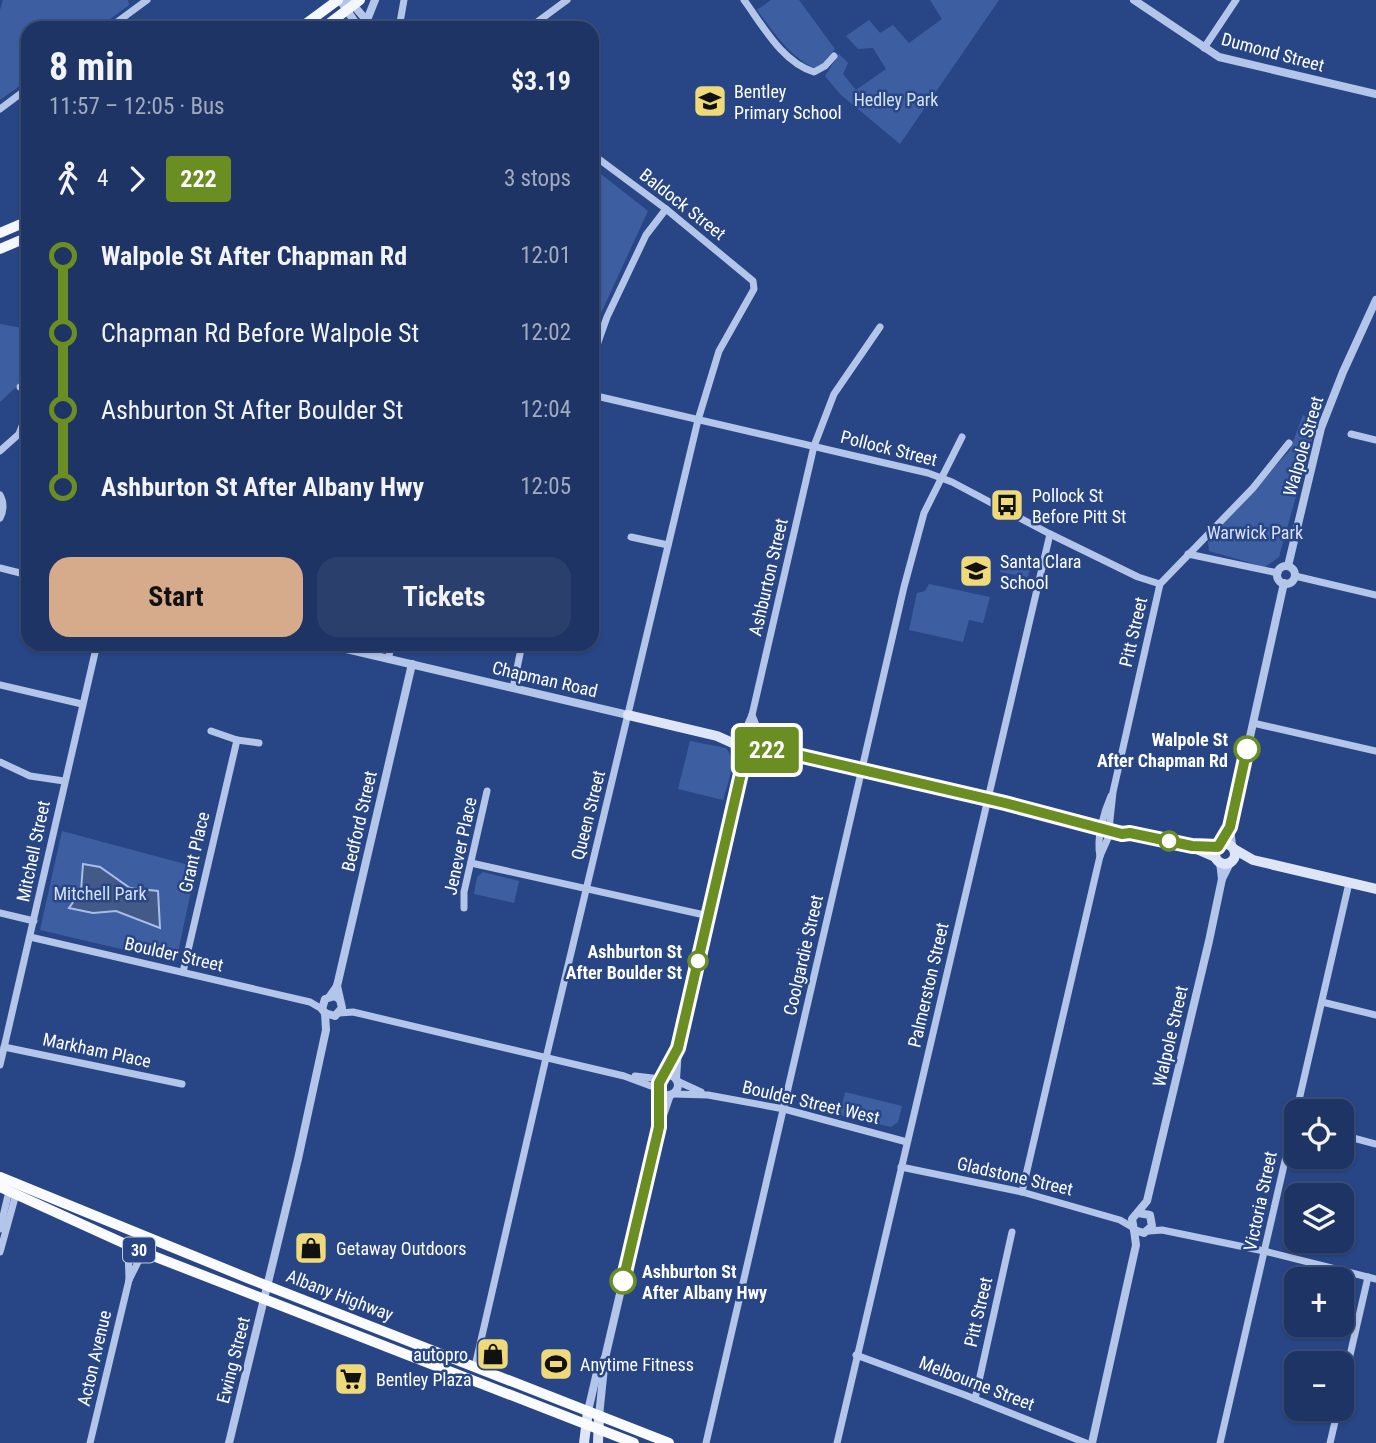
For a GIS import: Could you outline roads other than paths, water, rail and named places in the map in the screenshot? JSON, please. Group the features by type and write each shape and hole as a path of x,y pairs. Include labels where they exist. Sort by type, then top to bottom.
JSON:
{"highway":[{"name":"Albany Highway","path":"0,1177 268,1286 669,1443"},
{"name":"Albany Highway","path":"8,1190 128,1246 264,1301 634,1443"}],"main road":[{"path":"310,21 339,0"},
{"path":"331,21 352,4"},
{"path":"1,242 21,226"},
{"path":"1,242 21,238"},
{"name":"Chapman Road","path":"628,715 747,743 767,744 772,749 1078,821 1082,819 1106,827 1124,828 1130,833 1192,846 1223,856 1253,860 1376,889"},
{"path":"1226,844 1233,848 1236,855 1223,856 1226,844"},
{"name":"Chapman Road","path":"1233,848 1253,860"},
{"path":"584,1443 588,1411"},
{"path":"598,1443 599,1416"}],"street":[{"path":"118,21 147,0"},
{"path":"339,0 352,4 367,21"},
{"path":"371,21 375,0"},
{"path":"400,21 404,0"},
{"path":"538,21 567,0"},
{"path":"744,0 774,40 800,66 814,72 825,66 834,56"},
{"name":"Dumond Street","path":"1134,0 1204,48 1234,62 1376,94"},
{"path":"1204,48 1236,0"},
{"path":"352,4 357,21"},
{"path":"0,109 21,93"},
{"name":"Baldock Street","path":"599,159 666,209 753,281"},
{"path":"599,339 646,235 666,209"},
{"name":"Queen Street","path":"475,1366 698,420 719,351 754,289 753,281"},
{"name":"Walpole Street","path":"1288,566 1321,428 1376,300"},
{"name":"Ashburton Street","path":"747,743 755,725 752,715 814,446 834,394 880,327"},
{"name":"Pollock Street","path":"599,397 941,477 1138,577 1160,584"},
{"path":"0,451 19,434 21,429"},
{"path":"1351,434 1376,440"},
{"name":"Coolgardie Street","path":"706,1443 904,587 924,513 962,437"},
{"name":"Pitt Street","path":"1022,1192 1160,584 1253,488 1289,443"},
{"path":"0,495 3,500 3,513 0,518"},
{"name":"Palmerston Street","path":"837,1443 1050,534"},
{"path":"631,537 668,545"},
{"path":"1188,554 1278,573"},
{"path":"1288,566 1294,570 1295,576 1291,583 1284,583 1280,581 1278,573 1281,567 1288,566"},
{"path":"0,568 21,573"},
{"path":"1295,576 1376,594"},
{"name":"Walpole Street","path":"1151,1218 1147,1201 1209,941 1222,878 1223,856 1284,583"},
{"name":"Mitchell Street","path":"0,1065 4,1047 3,1036 34,921 95,651"},
{"name":"Chapman Road","path":"354,651 628,715"},
{"path":"388,659 390,651"},
{"path":"513,688 521,651"},
{"name":"Bedford Street","path":"340,1001 337,986 412,664"},
{"path":"0,685 82,704"},
{"path":"1252,723 1376,751"},
{"path":"211,731 237,740 259,743"},
{"name":"Grant Place","path":"183,972 237,740"},
{"path":"599,1416 605,1359 659,1127 671,1094 678,1088 678,1048 742,769 747,764 747,743"},
{"path":"0,762 30,776 64,781"},
{"name":"Jenever Place","path":"464,908 487,791"},
{"name":"Walpole Street","path":"1230,827 1233,848"},
{"path":"471,863 709,916"},
{"name":"Victoria Street","path":"1300,1099 1349,883"},
{"path":"0,913 34,921"},
{"name":"Boulder Street","path":"30,937 310,1002 324,1011"},
{"name":"Bedford Street","path":"324,1011 327,998 337,986"},
{"path":"327,998 340,1001 353,1012"},
{"name":"Boulder Street","path":"310,1002 327,998"},
{"path":"326,1030 337,1014 340,1001"},
{"path":"1322,1002 1376,1015"},
{"path":"268,1286 326,1030 324,1011 337,1014 353,1012 624,1076 671,1094"},
{"name":"Markham Place","path":"4,1047 182,1084"},
{"path":"659,1127 662,1078 678,1048"},
{"path":"624,1076 671,1076 676,1080"},
{"name":"Boulder Street West","path":"676,1080 708,1095"},
{"name":"Boulder Street West","path":"671,1094 708,1095 784,1109 907,1142"},
{"path":"1354,1138 1376,1144"},
{"name":"Gladstone Street","path":"901,1167 1022,1192 1120,1220 1133,1229"},
{"name":"Victoria Street","path":"1220,1443 1284,1168"},
{"path":"0,1229 8,1190"},
{"path":"0,1251 8,1190"},
{"name":"Walpole Street","path":"1136,1214 1147,1201"},
{"path":"1120,1220 1136,1214 1151,1218 1162,1230"},
{"path":"1092,1443 1136,1245 1133,1229 1136,1214"},
{"path":"1136,1245 1146,1232 1151,1218"},
{"path":"1133,1229 1146,1232 1162,1230 1264,1251 1372,1278 1352,1351"},
{"name":"Pitt Street","path":"975,1399 1012,1232"},
{"name":"Acton Avenue","path":"128,1246 129,1280"},
{"name":"Acton Avenue","path":"90,1443 129,1280 143,1252"},
{"name":"Ewing Street","path":"229,1443 268,1286"},
{"name":"Melbourne Street","path":"856,1355 1086,1443"},
{"path":"588,1411 598,1368 605,1359"},
{"path":"1330,1443 1335,1421"}],"place":[{"name":"Bentley Primary School","path":"710,101"},
{"name":"Pollock St Before Pitt St","path":"1007,505"},
{"name":"Santa Clara School","path":"976,571"},
{"name":"Walpole St After Chapman Rd","path":"1247,749"},
{"name":"Ashburton St After Boulder St","path":"698,961"},
{"name":"Getaway Outdoors","path":"311,1248"},
{"name":"Ashburton St After Albany Hwy","path":"623,1281"},
{"name":"autopro","path":"493,1354"},
{"name":"Anytime Fitness","path":"556,1364"},
{"name":"Bentley Plaza","path":"351,1379"}],"park label":[{"name":"Hedley Park","path":"896,99"},
{"name":"Warwick Park","path":"1255,532"},
{"name":"Mitchell Park","path":"100,893"}]}
